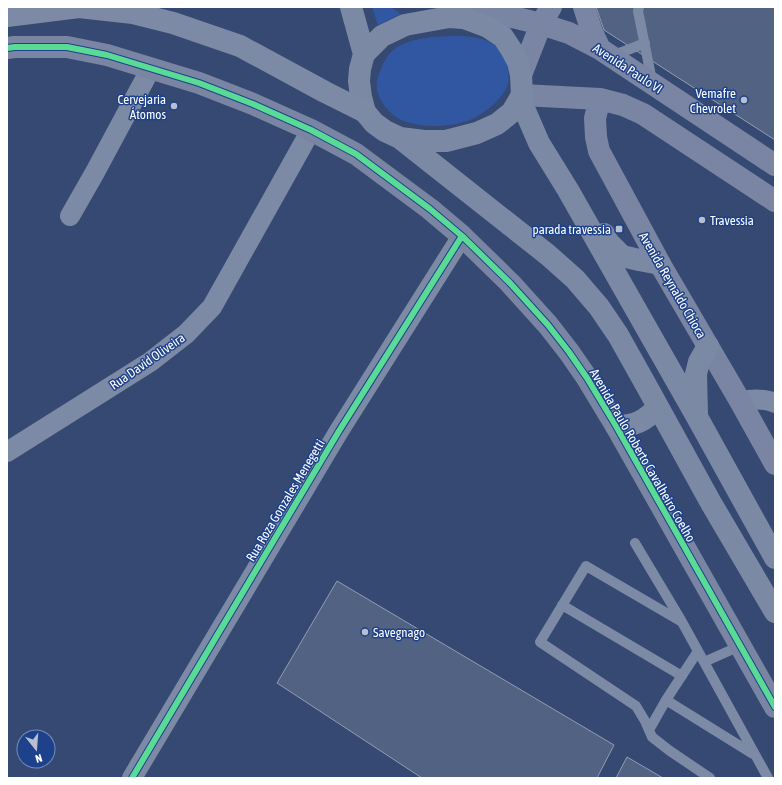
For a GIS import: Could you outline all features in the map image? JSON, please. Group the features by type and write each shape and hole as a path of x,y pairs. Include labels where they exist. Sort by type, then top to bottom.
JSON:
{"highway":[{"path":"7,16 79,7 133,12 167,21 240,46 365,112"}],"main road":[{"path":"352,7 364,54 360,69 359,81 365,112 374,123 385,131 400,138 548,255 599,307 618,335 711,503 775,612"},
{"path":"429,7 456,18 488,27 503,38 512,49 518,62 521,90 539,143 568,190 775,558"},
{"path":"364,54 382,36 405,25 456,18"},
{"path":"400,138 424,141 446,141 477,133 497,124 512,112 521,90"},
{"path":"568,190 585,204 608,242 622,256 660,264"},
{"path":"697,417 696,374 699,362 708,346"},
{"path":"616,426 626,426 644,420 658,407"}],"street":[{"path":"584,7 592,32 605,52"},
{"name":"Avenida Paulo VI","path":"456,18 493,15 546,15 569,34 605,52 775,165"},
{"path":"546,15 521,90 600,99 624,105 643,114 775,201"},
{"name":"Avenida Paulo Roberto Cavalheiro Coelho","path":"7,48 67,47 107,55 199,83 253,104 310,130 356,154 430,209 462,236 510,283 548,325 587,378 616,426 775,707"},
{"path":"70,216 151,68"},
{"name":"Avenida Reynaldo Chioca","path":"600,99 595,118 596,137 600,151 660,264 775,464"},
{"name":"Rua David Oliveira","path":"7,452 150,362 186,334 212,307 310,130"},
{"path":"718,164 734,139"},
{"name":"Rua Roza Gonzales Menegetti","path":"132,778 339,431 462,236"},
{"path":"740,401 753,399 768,400 775,403"}],"lane":[{"path":"639,7 638,11 653,84"},
{"path":"605,52 630,49 645,43"},
{"path":"635,543 682,622 768,778"},
{"path":"682,622 586,566 540,642 636,706 652,737 710,778"},
{"path":"562,605 682,676"},
{"path":"704,662 740,646"},
{"path":"649,730 666,700 698,651"},
{"path":"666,700 755,755"}],"shaded area":[{"path":"372,7 390,7 401,14 378,25"},
{"path":"453,36 480,38 498,48 504,56 507,64 509,78 506,89 502,95 486,111 473,119 452,125 437,126 414,124 401,120 395,116 381,100 377,87 379,74 387,57 397,47 410,41 424,38"}],"building":[{"name":"Vemafre Chevrolet","path":"596,7 775,7 775,140 604,30"},
{"name":"Savegnago","path":"337,581 614,745 597,778 422,778 277,683"},
{"path":"627,757 663,778 616,778"}],"cycle path":[{"path":"7,48 67,47 107,55 199,83 253,104 311,130 356,154 430,209 462,236 510,283 548,325 587,378 616,426 775,707"},
{"path":"132,778 339,431 462,236"}],"place":[{"name":"Vemafre Chevrolet","path":"744,100"},
{"name":"Cervejaria Átomos","path":"174,106"},
{"name":"Travessia","path":"702,220"},
{"name":"parada travessia","path":"619,229"},
{"name":"Savegnago","path":"365,632"}]}
